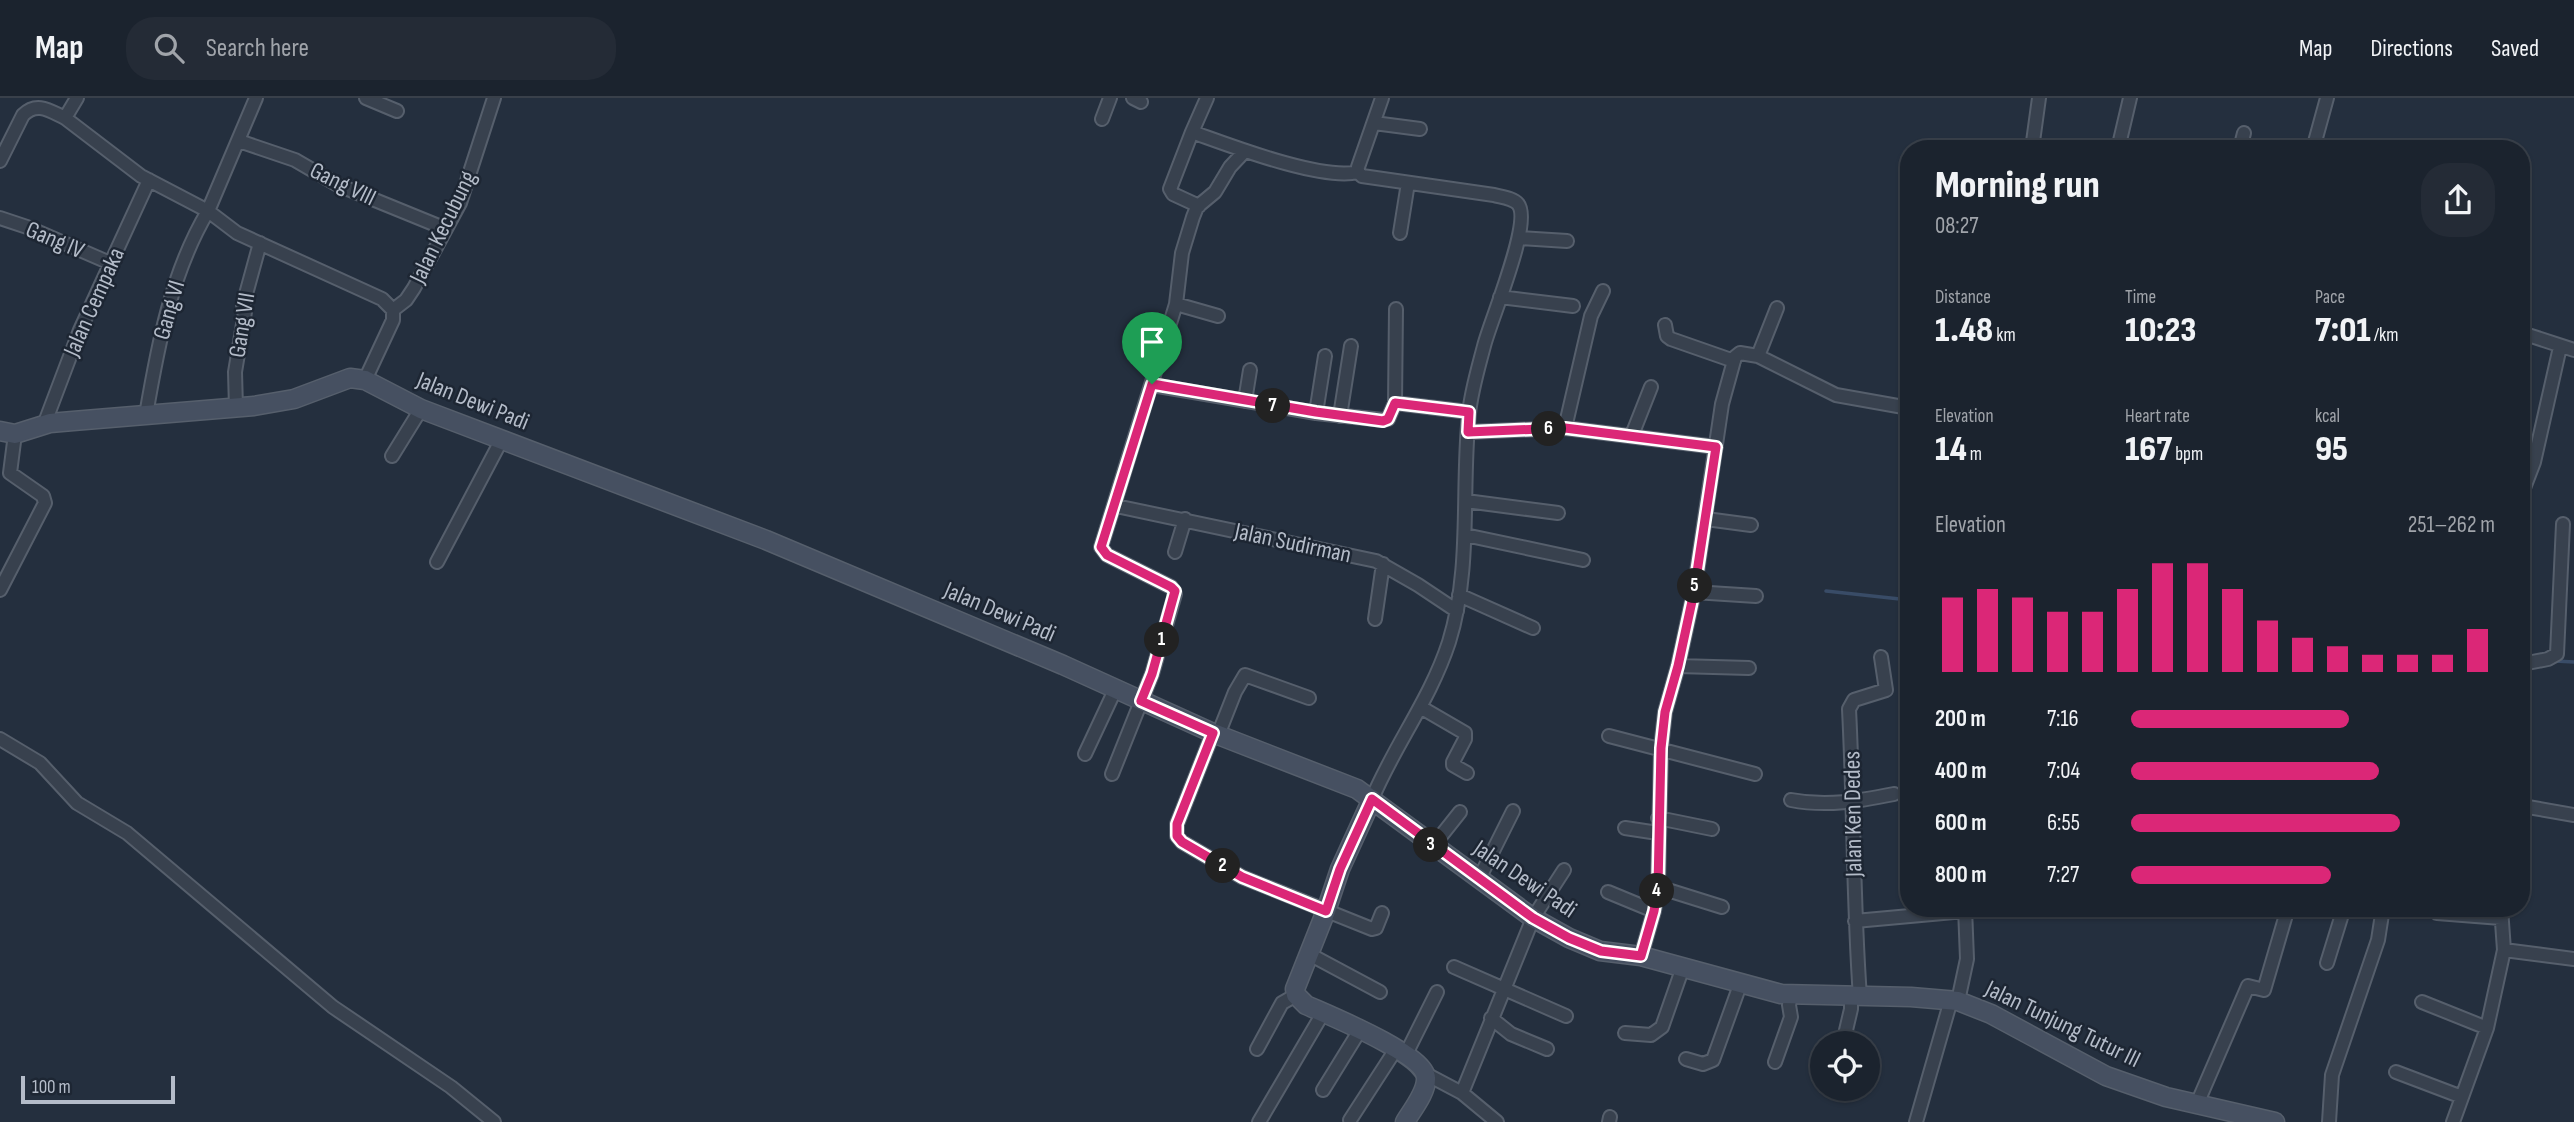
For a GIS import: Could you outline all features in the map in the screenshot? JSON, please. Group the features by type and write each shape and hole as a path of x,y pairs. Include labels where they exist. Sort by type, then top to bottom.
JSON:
{"street":[{"path":"65,118 77,98"},
{"name":"Gang VI","path":"146,415 166,314 181,268 256,98"},
{"path":"366,98 397,111"},
{"name":"Jalan Kecubung","path":"393,310 406,300 414,288 460,204 494,98"},
{"path":"1102,119 1110,98"},
{"path":"1199,206 1173,194 1170,189 1207,98"},
{"path":"1358,173 1357,167 1382,98"},
{"path":"2033,140 2039,98"},
{"path":"2120,140 2130,98"},
{"path":"2316,140 2327,98"},
{"path":"0,161 23,115 29,109 45,108 65,118 149,180 208,211 237,233 382,299 393,310 393,320 365,380 350,378 294,398 254,407 74,421 7,433 10,473 43,496 45,503 0,590"},
{"path":"1374,123 1420,129"},
{"path":"1192,132 1285,163 1513,200 1518,203 1522,213 1520,238 1485,343 1469,412 1465,535 1457,611 1435,680 1422,708 1392,756 1340,869 1295,989 1296,995 1306,1005 1401,1052 1426,1074 1462,1093 1491,1120"},
{"path":"2242,140 2244,133"},
{"name":"Gang VIII","path":"239,141 295,160 338,185 446,229"},
{"path":"1112,774 1141,701 1175,594 1171,587 1102,551 1101,547 1116,506 1176,304 1182,253 1199,206 1215,192 1230,167 1245,151"},
{"name":"Jalan Cempaka","path":"44,425 80,330 149,180"},
{"path":"1400,233 1408,183"},
{"name":"Gang IV","path":"0,218 110,263"},
{"path":"1520,238 1567,241"},
{"name":"Gang VII","path":"236,408 235,372 245,312 244,298 260,243"},
{"path":"1565,428 1591,316 1603,291"},
{"path":"1500,297 1573,306"},
{"path":"1176,304 1218,316"},
{"path":"1758,355 1777,308"},
{"path":"1152,384 1383,421 1388,419 1395,403 1396,309"},
{"path":"1664,325 1667,336 1671,339 1737,357 1758,355 1836,395 1900,407"},
{"path":"2530,336 2574,350"},
{"path":"1340,415 1351,346"},
{"path":"2530,472 2560,346"},
{"path":"1316,412 1325,356"},
{"path":"1641,956 1658,887 1657,833 1665,712 1694,592 1723,404 1737,357"},
{"path":"1245,401 1250,370"},
{"name":"Jalan Dewi Padi","path":"365,380 421,409 766,541 933,609 1216,734 1357,789 1533,918 1569,938 1601,951 1641,956 1740,985 1791,995 1955,1000"},
{"path":"1632,435 1651,387"},
{"path":"1395,403 1469,412"},
{"path":"392,456 421,409"},
{"path":"1468,432 1565,428 1716,447"},
{"path":"437,562 502,439"},
{"path":"1466,501 1558,513"},
{"name":"Jalan Sudirman","path":"1116,506 1383,564 1457,611"},
{"path":"1175,552 1185,519"},
{"path":"1706,519 1751,525"},
{"path":"2530,662 2557,654 2563,524"},
{"path":"1465,535 1583,560"},
{"path":"1375,619 1383,564"},
{"path":"1694,592 1756,596"},
{"path":"1459,595 1533,628"},
{"name":"Jalan Ken Dedes","path":"1846,1031 1856,997 1850,705 1854,700 1886,690 1881,657"},
{"path":"1678,666 1749,668"},
{"path":"1309,698 1245,675 1177,824 1177,836 1182,842 1242,877 1372,929 1376,928 1382,913"},
{"path":"1085,754 1115,690"},
{"path":"1422,708 1465,733 1465,739 1452,762 1467,773"},
{"path":"1609,736 1755,774"},
{"path":"0,739 40,763 77,803 127,833 333,1007 451,1087 494,1122"},
{"path":"1791,800 1814,804 1854,803 1894,794"},
{"path":"2530,807 2574,815"},
{"path":"1479,879 1513,811"},
{"path":"1433,846 1460,812"},
{"path":"1658,818 1712,829"},
{"path":"1625,828 1657,833"},
{"path":"1462,1093 1533,918 1564,870"},
{"path":"1658,887 1721,907"},
{"path":"1608,892 1654,911"},
{"path":"1855,921 1900,916"},
{"path":"1916,1122 1967,960 1965,917"},
{"path":"2197,1104 2249,986 2264,990 2285,917"},
{"path":"2327,963 2341,917"},
{"path":"2329,1122 2333,1075 2378,940 2382,917"},
{"path":"2453,1122 2487,1028 2504,950 2501,917"},
{"path":"2504,950 2574,959"},
{"path":"1309,954 1380,992"},
{"path":"1454,967 1566,1016"},
{"path":"1625,1032 1651,1035 1662,1027 1683,967"},
{"path":"1686,1059 1703,1064 1713,1060 1740,985"},
{"path":"1350,1120 1401,1052 1437,992"},
{"path":"1257,1049 1282,1003 1296,995"},
{"path":"1775,1062 1791,1017 1791,995"},
{"name":"Jalan Tunjung Tutur III","path":"1955,1000 1991,1014 2106,1076 2166,1097 2273,1122"},
{"path":"2422,1002 2487,1028"},
{"path":"1259,1122 1323,1013"},
{"path":"1491,1018 1511,1034 1548,1049"},
{"path":"1323,1090 1360,1030"},
{"path":"2396,1072 2462,1097"},
{"path":"1405,1122 1425,1088 1426,1074"}],"waterway":[{"path":"1826,591 1900,599"},
{"path":"2555,661 2574,662"}],"route":[{"path":"1152,384 1383,421 1388,419 1395,403 1469,412 1468,432 1565,428 1716,447 1694,592 1665,712 1657,833 1658,887 1641,956 1601,951 1569,938 1533,918 1372,799 1340,869 1326,911 1242,877 1182,842 1177,836 1177,824 1213,733 1141,701 1152,674 1175,591 1107,555 1101,547 1152,384"}]}
